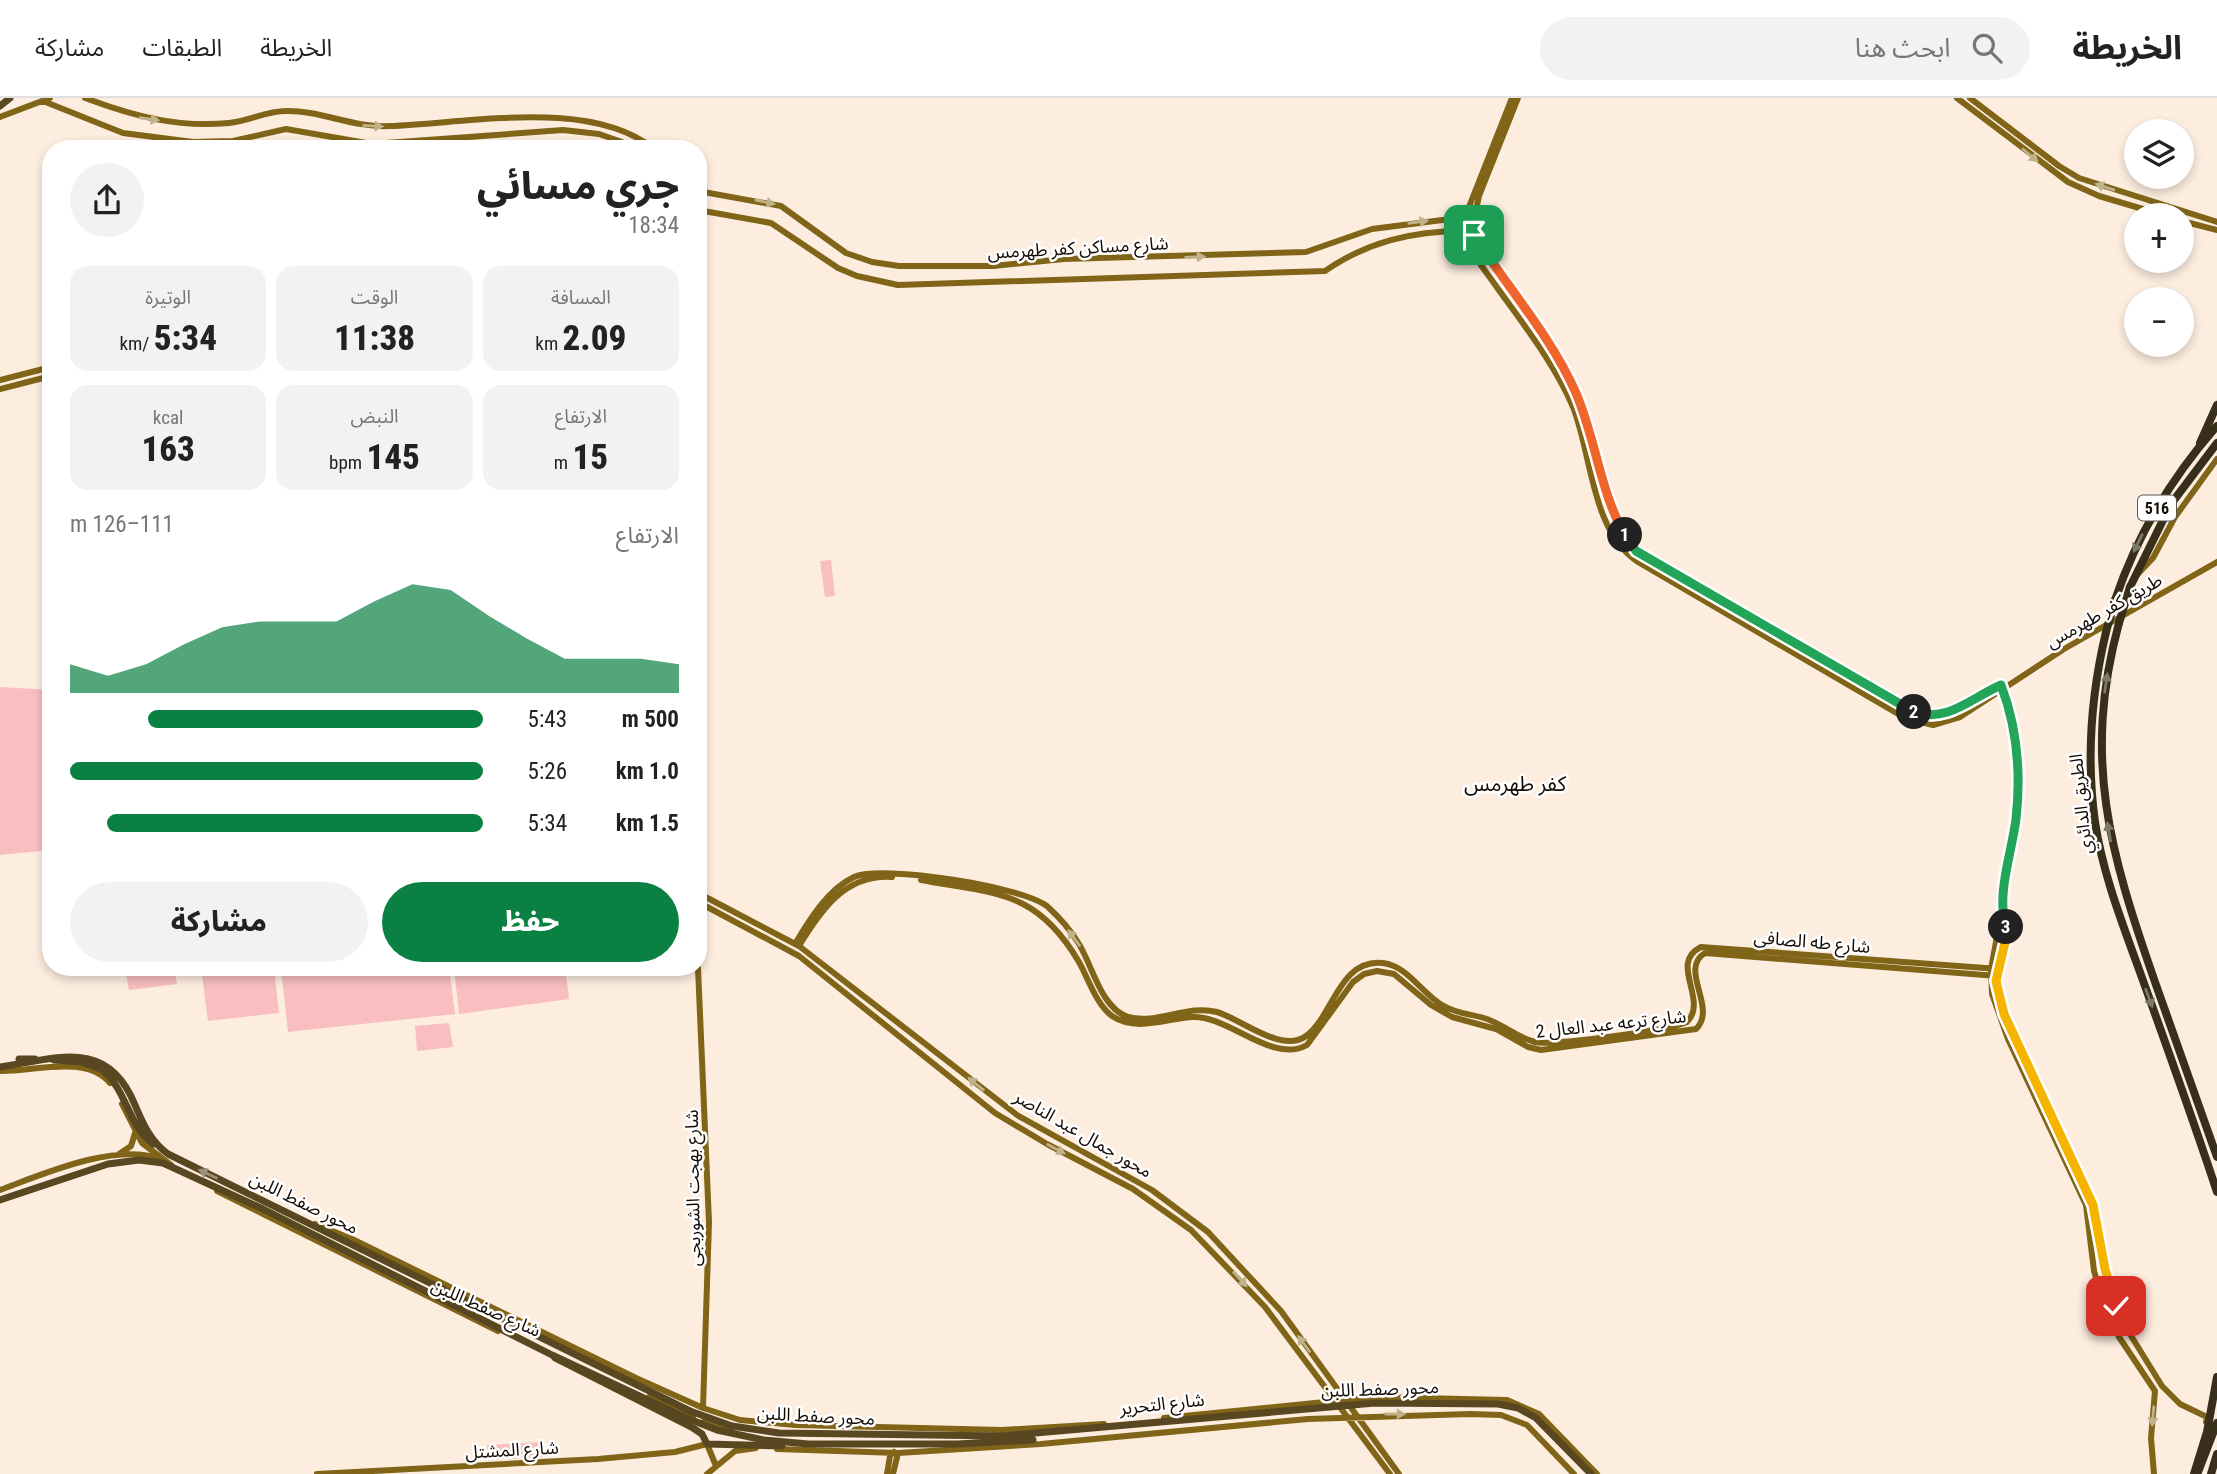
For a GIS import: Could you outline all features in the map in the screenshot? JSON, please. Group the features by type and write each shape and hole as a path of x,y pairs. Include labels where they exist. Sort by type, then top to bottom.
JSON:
{"highway":[{"path":"2199,446 2205,426 2217,405"},
{"name":"الطريق الدائري","path":"2217,426 2176,476 2147,526 2115,600 2094,690 2090,763 2097,834 2113,898 2217,1192"},
{"name":"الطريق الدائري","path":"2217,443 2171,504 2130,587 2106,681 2102,744 2110,839 2126,898 2217,1157"},
{"path":"2194,1474 2205,1438 2217,1377"},
{"path":"2194,1474 2217,1423"},
{"path":"2211,1474 2217,1454"}],"main road":[{"name":"محور صفط اللبن","path":"0,1069 77,1057 100,1061 125,1083 144,1126 162,1150 690,1411 732,1426 779,1433 1036,1435 1375,1403 1478,1402 1508,1405 1528,1412 1544,1425 1589,1474"},
{"path":"19,1059 81,1062 98,1070 118,1086 144,1136 162,1150"},
{"name":"محور صفط اللبن","path":"0,1200 108,1164 139,1160 163,1163 263,1209 552,1355 693,1421 739,1436 896,1450 1043,1439 1375,1406 1478,1405 1508,1408 1527,1415 1589,1474"},
{"path":"552,1355 565,1366 698,1431 707,1444 896,1450"}],"street":[{"path":"85,98 142,119 209,123 232,123 285,111 347,123 384,126 505,113 575,111 618,121 644,140"},
{"path":"1463,231 1465,217 1512,98"},
{"path":"707,212 771,223 838,268 857,276 898,285 1325,271 1348,255 1371,244 1422,233 1473,231 1474,217 1518,98"},
{"path":"1957,98 2068,183 2127,203"},
{"path":"1970,98 2071,174 2217,222"},
{"path":"0,117 46,100 123,133 177,140"},
{"path":"237,140 286,129 346,140"},
{"path":"436,140 563,130 599,134 616,140"},
{"path":"2068,183 2071,174"},
{"name":"شارع مساكن كفر طهرمس","path":"707,193 781,206 846,253 872,262 899,266 993,266 1064,259 1307,252 1372,229 1474,217"},
{"path":"2194,224 2217,230"},
{"name":"طريق كفر طهرمس","path":"1463,231 1466,242 1536,340 1569,399 1586,444 1605,517 1627,553 1822,671 1915,722 1933,725 1960,717 2072,644 2217,562"},
{"name":"طريق كفر طهرمس","path":"1473,231 1568,377 1591,431 1616,519 1636,551 1913,712 1938,715 1960,708 2003,687"},
{"path":"0,380 42,370"},
{"path":"0,389 42,378"},
{"path":"2134,578 2153,558 2182,506 2217,459"},
{"path":"2003,687 2011,718 2017,783 2015,820 2005,885 2004,921 1998,930 1992,994 2008,1038 2092,1215 2114,1301 2125,1326 2162,1386 2180,1404 2207,1417 2194,1474"},
{"name":"شارع ترعه عبد العال 2","path":"797,945 834,898 851,884 865,878 917,879 1002,895 1034,908 1058,932 1101,1003 1116,1018 1139,1024 1207,1018 1260,1042 1307,1045 1358,977 1377,971 1395,971 1430,1005 1452,1017 1496,1029 1534,1049 1682,1024 1691,1018"},
{"name":"محور جمال عبد الناصر","path":"707,897 797,945 1011,1111 1048,1135 1152,1189 1208,1232 1281,1311 1354,1416 1399,1474"},
{"name":"محور جمال عبد الناصر","path":"707,907 799,956 995,1113 1133,1189 1191,1230 1265,1307 1390,1474"},
{"name":"شارع طه الصافى","path":"1691,1018 1694,1003 1687,962 1690,954 1701,947 1841,962"},
{"name":"شارع طه الصافى","path":"1700,1025 1703,1007 1695,967 1698,958 1705,953 1994,972"},
{"name":"شارع بهجت الشوربجى","path":"698,976 709,1222 703,1408"},
{"name":"شارع ترعه عبد العال 2","path":"1563,1044 1694,1029 1700,1025"},
{"path":"0,1069 67,1067 98,1070 117,1093 135,1132"},
{"path":"114,1155 129,1148 140,1116"},
{"name":"شارع صفط اللبن","path":"135,1132 142,1143 181,1173 465,1317 549,1351 694,1417 738,1432 785,1439 809,1450"},
{"name":"شارع صفط اللبن","path":"0,1189 114,1155 139,1154 165,1160"},
{"path":"2092,1215 2091,1257 2104,1305 2119,1338 2155,1391 2151,1438 2154,1474"},
{"name":"شارع التحرير","path":"307,1223 342,1234 703,1408 740,1420 774,1424 1022,1430 1374,1397 1497,1399 1518,1403 1544,1418 1597,1474"},
{"path":"2155,1391 2162,1386"},
{"name":"شارع التحرير","path":"707,1474 742,1449 896,1450 1354,1416 1470,1414 1511,1417 1539,1436 1574,1474"},
{"path":"887,1474 888,1461 896,1450 919,1441 920,1427"},
{"path":"707,1444 718,1464"},
{"name":"شارع المشتل","path":"317,1474 611,1458 675,1452 707,1444"},
{"path":"893,1474 896,1450"}],"shaded area":[{"path":"831,560 835,596 825,597 820,561"},
{"path":"0,687 42,689 42,851 0,855"},
{"path":"126,976 176,976 177,984 129,990"},
{"path":"202,976 275,976 279,1013 208,1021"},
{"path":"282,976 450,976 455,1014 288,1032"},
{"path":"455,976 566,976 569,999 459,1014"},
{"path":"449,1023 453,1047 417,1051 415,1026"},
{"path":"542,1442 543,1457 488,1460 487,1445"}],"district":[{"name":"كفر طهرمس","path":"1515,784"}],"route":[{"path":"1474,235 1568,377 1591,431 1606,493 1616,519 1636,551 1846,676 1913,712 1938,715 1960,708 2001,685 2011,718 2017,796 2005,885 2004,921 2007,932 1996,981 1997,991 2012,1035 2093,1205 2101,1253 2116,1306"}]}
